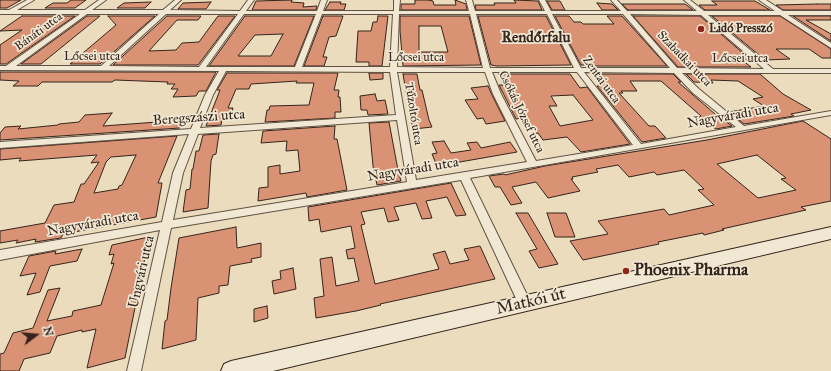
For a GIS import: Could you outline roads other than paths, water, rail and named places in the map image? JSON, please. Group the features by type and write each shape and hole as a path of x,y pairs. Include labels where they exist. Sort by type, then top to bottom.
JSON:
{"street":[{"path":"10,12 31,0"},
{"name":"Bánáti utca","path":"4,68 103,0"},
{"path":"103,68 178,0"},
{"path":"201,69 251,0"},
{"path":"298,69 324,0"},
{"name":"Tűzoltó utca","path":"397,0 392,69 412,184"},
{"name":"Csókás József utca","path":"469,0 487,69 497,94 533,164"},
{"name":"Zentai utca","path":"542,0 578,69 639,147"},
{"name":"Szabadkai utca","path":"614,0 675,70 696,90 742,128"},
{"path":"687,0 770,70"},
{"path":"762,0 831,46"},
{"path":"0,12 831,13"},
{"name":"Lőcsei utca","path":"4,68 831,71"},
{"name":"Ungvári utca","path":"134,371 178,173 209,95 224,69"},
{"name":"Nagyváradi utca","path":"0,255 167,225 639,147 831,113"},
{"name":"Beregszászi utca","path":"0,145 400,117"},
{"path":"464,176 525,303"},
{"name":"Matkói út","path":"231,371 282,365 525,303 831,233"}],"place":[{"name":"Lidó Presszó","path":"701,29"},
{"name":"Phoenix Pharma","path":"626,271"}],"district":[{"name":"Rendőrfalu","path":"536,38"}]}
